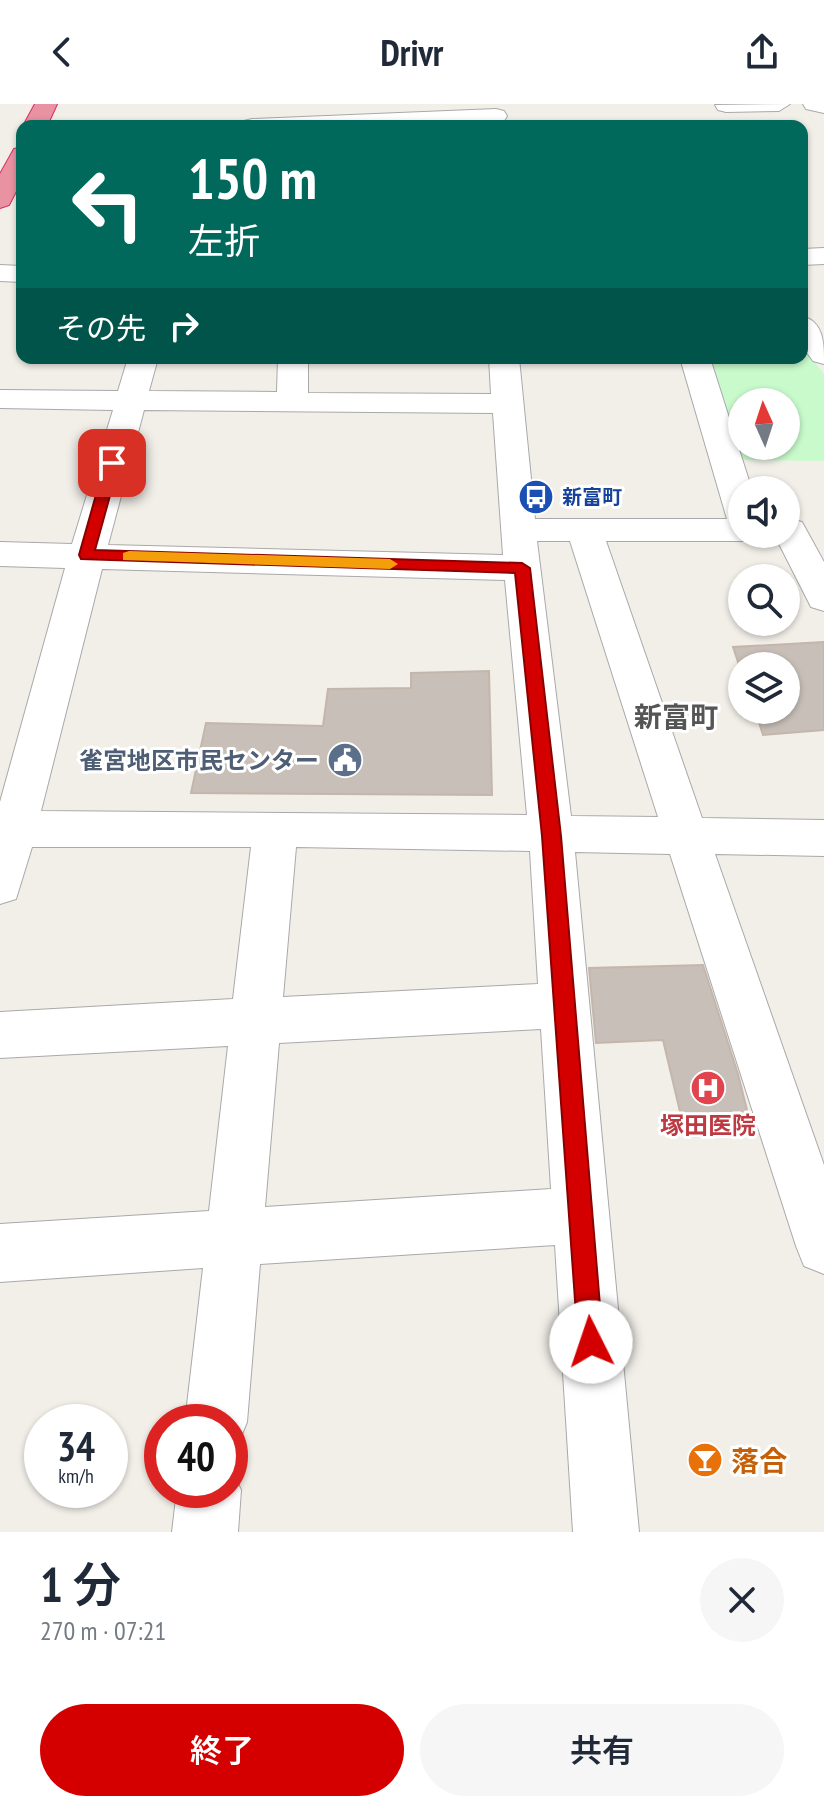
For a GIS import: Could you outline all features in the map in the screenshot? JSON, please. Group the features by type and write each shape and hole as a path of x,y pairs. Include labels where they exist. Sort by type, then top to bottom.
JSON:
{"highway":[{"path":"0,200 16,167"}],"street":[{"path":"729,112 779,104"},
{"path":"814,104 824,106"},
{"path":"385,120 495,115"},
{"path":"810,327 824,355"},
{"path":"0,885 141,364"},
{"path":"292,401 293,364"},
{"path":"697,364 730,476"},
{"path":"0,399 292,401 505,381 551,836 606,1532"},
{"path":"584,530 824,1246"},
{"path":"0,554 520,549 584,530 728,530"},
{"path":"800,530 824,598"},
{"path":"15,829 275,829 551,836 824,838"},
{"path":"218,1404 275,829"},
{"path":"0,1035 565,1005"},
{"path":"0,1253 581,1215"},
{"path":"205,1532 207,1508"}],"green space":[{"path":"808,353 824,374 824,461 736,460 800,460 800,388 728,388 728,430 711,364 808,364"}],"building":[{"path":"824,642 824,730 763,735 759,724 800,724 800,652 735,652 733,647"},
{"name":"雀宮地区市民センター","path":"489,671 492,795 191,793 206,723 323,726 328,689 411,688 411,673"},
{"name":"塚田医院","path":"703,965 738,1074 753,1134 686,1137 663,1040 596,1043 589,968"}],"slow traffic":[{"path":"129,556 390,564"}],"place":[{"name":"新富町","path":"536,497"},
{"name":"雀宮地区市民センター","path":"345,760"},
{"name":"塚田医院","path":"708,1088"},
{"name":"落合","path":"705,1460"}],"district":[{"name":"新富町","path":"676,716"}],"route":[{"path":"112,463 87,555 522,568 551,836 591,1342"}]}
